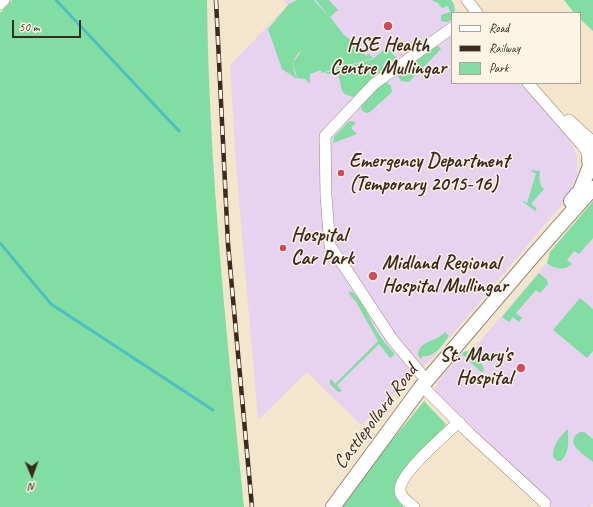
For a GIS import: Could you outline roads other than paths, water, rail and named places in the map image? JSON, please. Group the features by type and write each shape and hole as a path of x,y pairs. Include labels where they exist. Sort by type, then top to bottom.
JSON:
{"main road":[{"path":"425,381 580,191 591,162"},
{"name":"Castlepollard Road","path":"333,507 425,381 593,188"}],"street":[{"path":"0,4 4,0"},
{"path":"459,0 468,12"},
{"path":"466,0 472,12"},
{"path":"466,0 476,12"},
{"path":"451,29 374,84 325,136 326,196 330,246 392,339 459,422 545,503"},
{"path":"529,84 584,146 591,162"},
{"path":"536,84 568,119 593,142"},
{"path":"414,507 403,497 400,490 402,480 411,468 459,422"}],"waterway":[{"path":"56,0 179,131"},
{"path":"0,243 51,304 213,410"}],"railway":[{"path":"216,0 228,244 252,507"}],"place":[{"name":"HSE Health Centre Mullingar","path":"388,26"},
{"name":"Emergency Department (Temporary 2015-16)","path":"341,173"},
{"name":"Hospital Car Park","path":"283,248"},
{"name":"Midland Regional Hospital Mullingar","path":"373,276"},
{"name":"St. Mary's Hospital","path":"521,368"}]}
